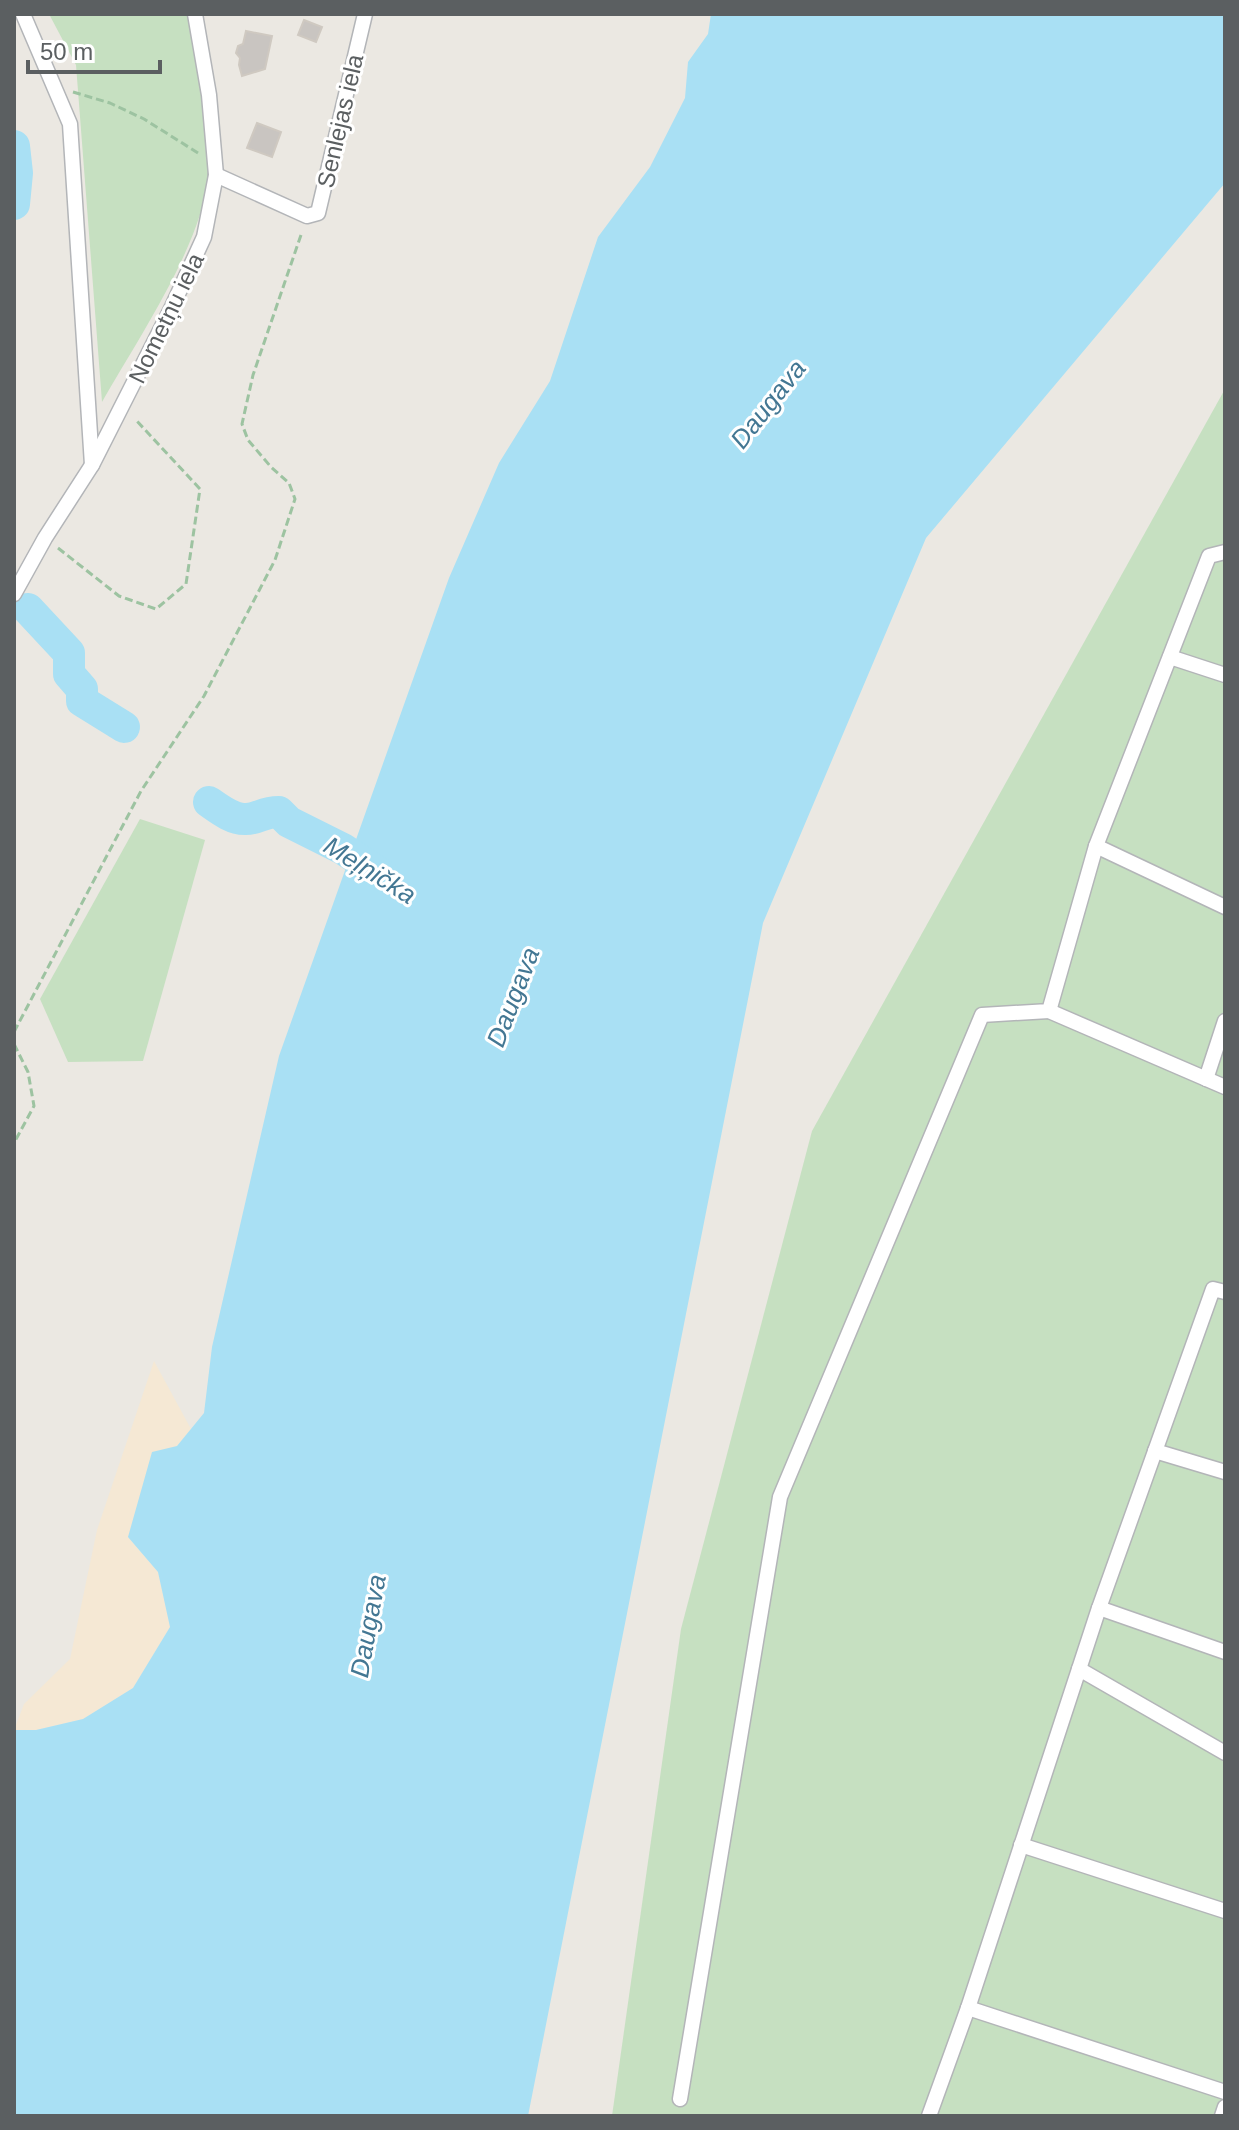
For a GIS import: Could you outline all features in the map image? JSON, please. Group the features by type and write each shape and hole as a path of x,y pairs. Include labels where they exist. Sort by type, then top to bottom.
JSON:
{"street":[{"path":"23,14 70,124 92,465"},
{"name":"Nometņu iela","path":"14,594 45,538 92,465 204,237 216,169 209,95 195,14"},
{"name":"Senlejas iela","path":"216,169 307,216 318,213 365,14"},
{"path":"1049,1011 1096,846 1209,556 1225,552"},
{"path":"1170,657 1225,675"},
{"path":"1096,846 1225,907"},
{"path":"680,2099 780,1497 982,1015 1049,1011 1225,1087"},
{"path":"1206,1079 1225,1021"},
{"path":"929,2116 968,2008 1099,1608 1213,1289 1225,1292"},
{"path":"1155,1451 1225,1472"},
{"path":"1099,1608 1225,1652"},
{"path":"1079,1669 1225,1753"},
{"path":"1021,1845 1225,1911"},
{"path":"968,2008 1225,2092"},
{"path":"1222,2116 1225,2107"}],"path":[{"path":"53,85 110,103 144,119 216,169"},
{"path":"14,1032 141,791 204,696 275,560 295,499 289,483 248,440 242,424 253,375 307,216"},
{"path":"45,538 119,596 138,604 156,609 186,584 200,489 123,406"},
{"path":"14,1044 28,1072 34,1106 14,1143"}],"green space":[{"path":"49,14 188,14 206,116 208,177 194,232 166,292 102,402 76,65"},
{"path":"1225,389 1225,2116 612,2116 681,1629 812,1131"},
{"path":"140,819 205,840 143,1061 68,1062 40,999"}],"sand":[{"path":"154,1361 191,1429 177,1446 128,1537 158,1572 170,1627 133,1688 83,1719 36,1730 14,1730 24,1704 70,1659 97,1530"}],"water":[{"name":"Daugava","path":"711,14 1225,14 1225,183 926,538 763,923 528,2116 14,2116 14,1730 36,1730 83,1719 133,1688 170,1627 158,1572 128,1537 152,1452 177,1446 204,1413 212,1347 279,1056 449,578 499,463 550,381 598,237 650,167 685,98 688,62 708,34"}],"building":[{"path":"304,20 322,27 316,42 298,35"},
{"path":"246,31 272,36 265,69 242,76 240,58 236,53 238,46 243,44"},
{"path":"257,123 281,132 272,157 247,148"}],"waterway":[{"name":"Meļņička","path":"14,146 17,173 14,204"},
{"name":"Meļņička","path":"28,609 69,653 69,674 82,689 82,701 124,727"},
{"name":"Meļņička","path":"209,802 226,814 241,819 279,812 289,822 343,849 385,877"}]}
